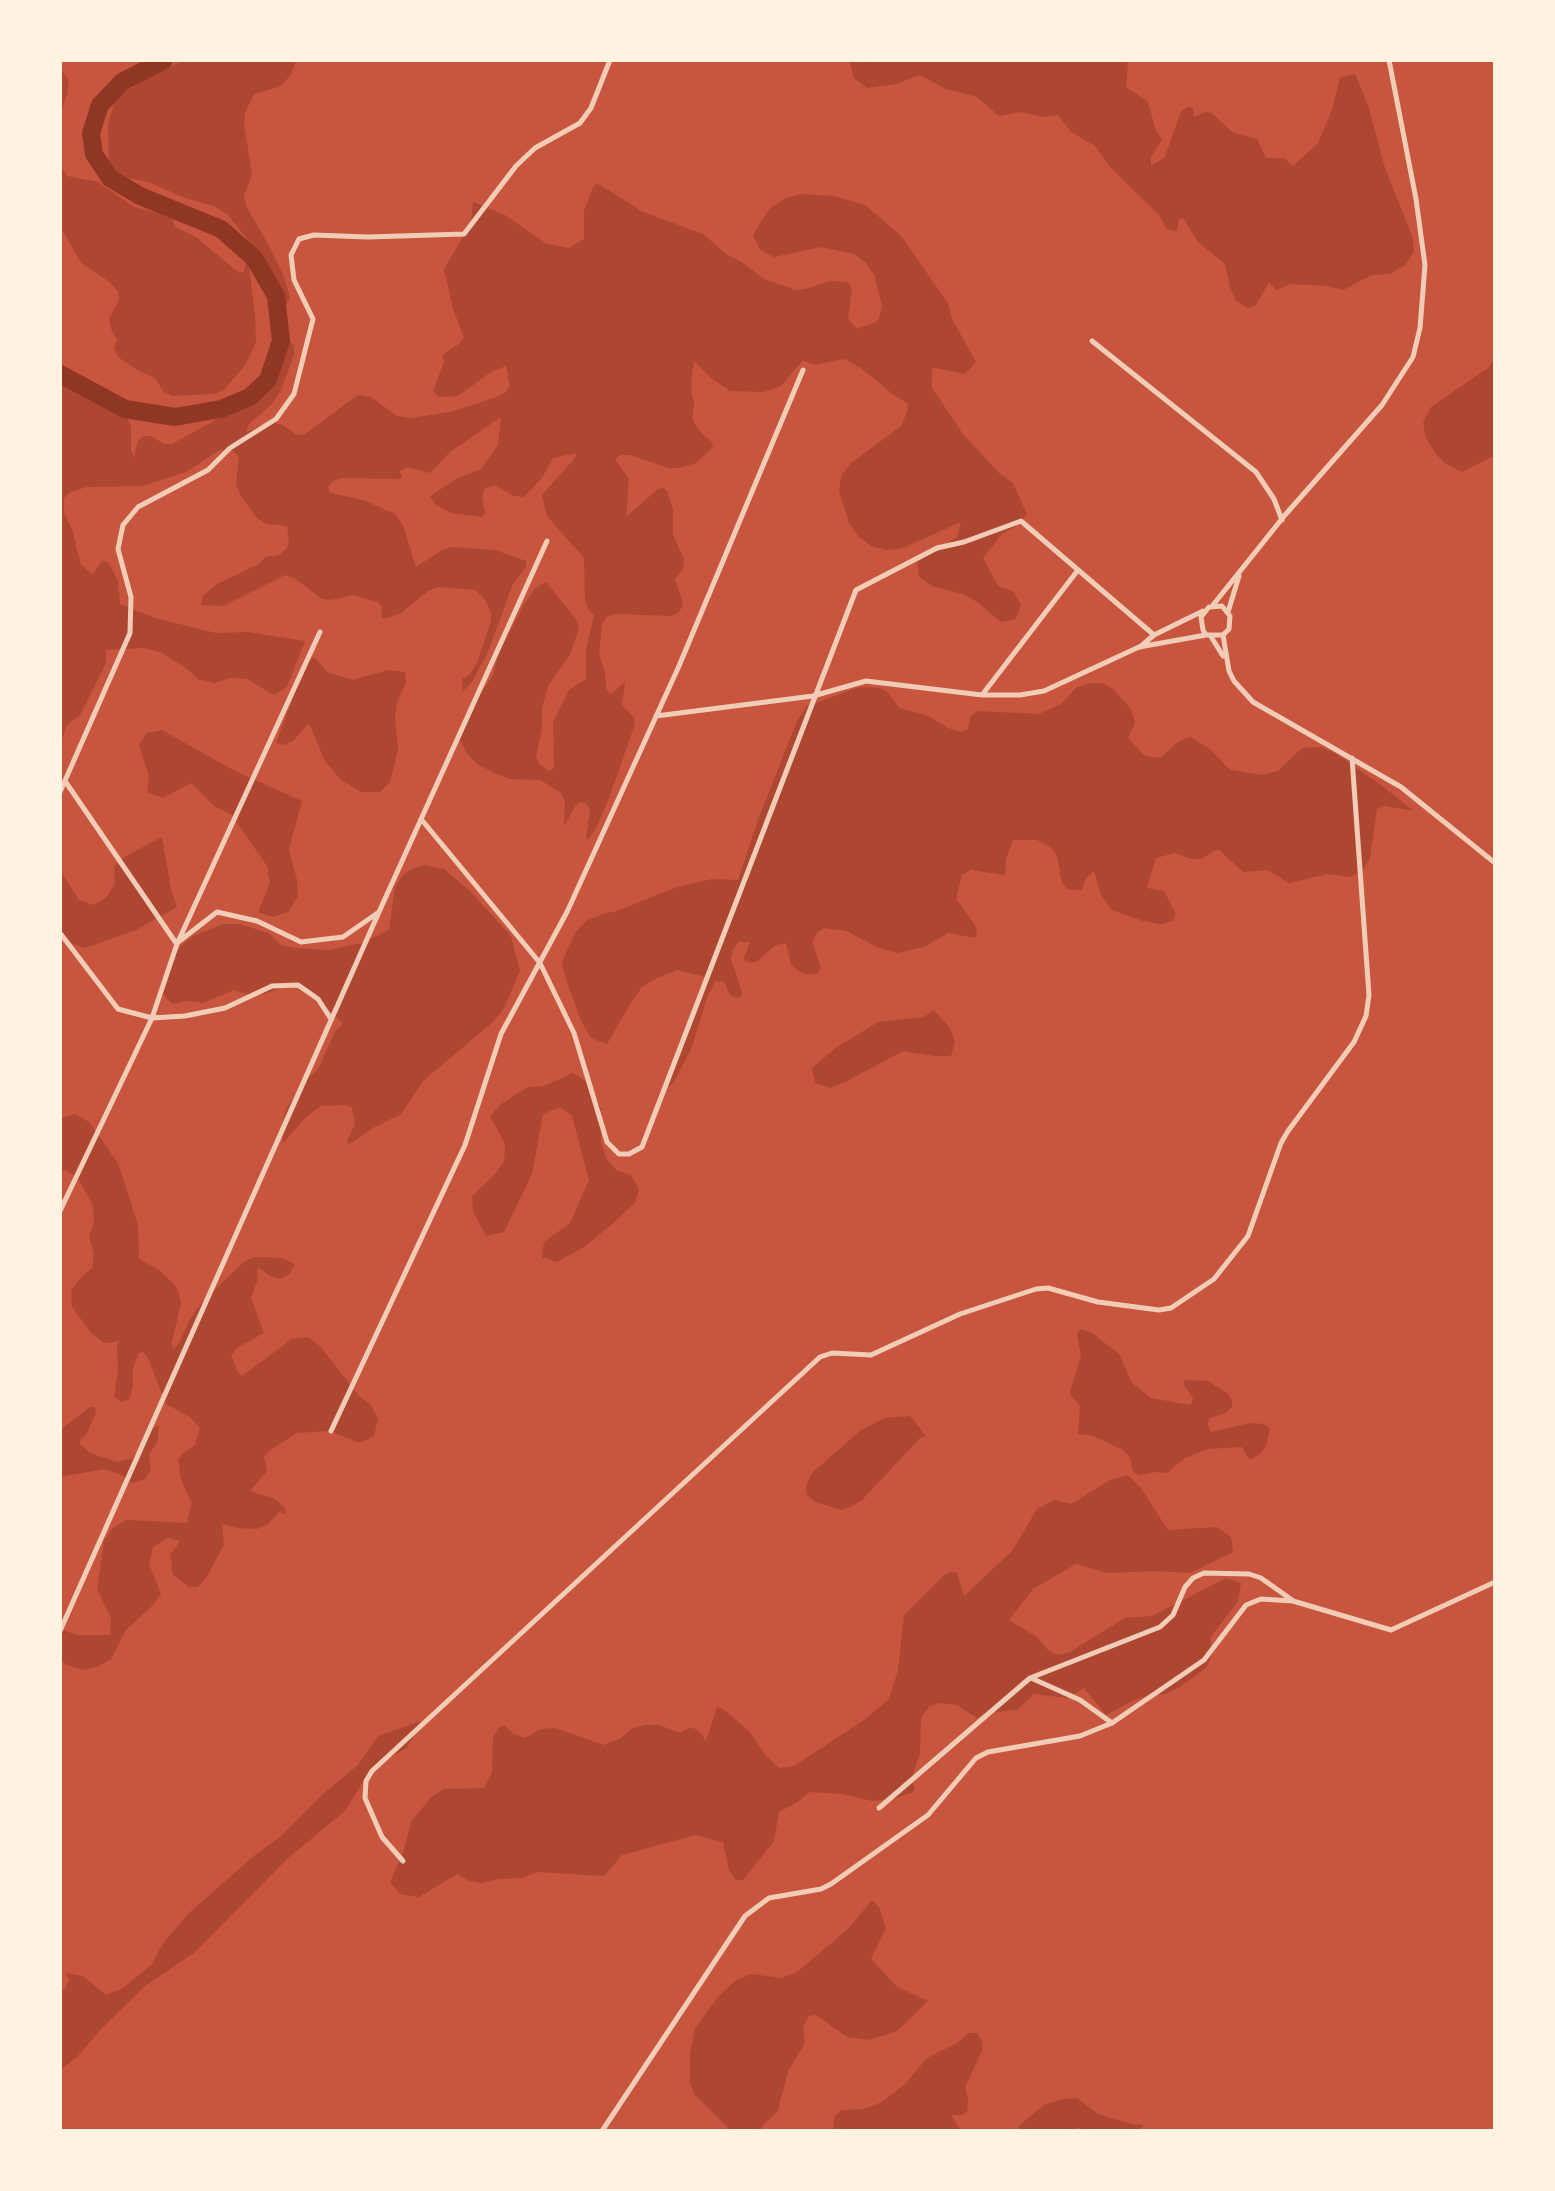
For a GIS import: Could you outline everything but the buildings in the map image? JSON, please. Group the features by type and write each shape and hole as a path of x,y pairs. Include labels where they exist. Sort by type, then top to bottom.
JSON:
{"street":[{"path":"60,792 130,633 131,597 118,549 123,525 138,507 208,470 230,448 276,419 294,394 313,319 294,280 291,255 299,239 314,235 464,234 516,166 535,148 580,123 591,108 610,60"},
{"path":"656,716 813,696 866,681 982,695 1020,695 1044,691 1139,647 1154,635 1213,605 1382,405 1413,357 1425,265 1416,199 1389,60"},
{"path":"1092,341 1256,472 1274,499 1282,520"},
{"path":"331,1431 465,1145 501,1034 567,912 656,716 803,370"},
{"path":"421,819 540,963 574,1033 607,1142 619,1154 635,1152 642,1147 856,590 937,548 964,542 1021,521 1154,635"},
{"path":"60,1631 547,541"},
{"path":"982,695 1078,570"},
{"path":"1241,571 1228,612 1231,625 1223,635 1226,660 1234,681 1253,702 1401,787 1495,863"},
{"path":"1213,605 1222,606 1228,612"},
{"path":"1203,611 1200,621 1226,660"},
{"path":"60,1211 152,1018 177,944 320,632"},
{"path":"1139,647 1223,635"},
{"path":"403,1861 382,1837 365,1798 366,1781 372,1771 820,1357 832,1353 871,1355 960,1314 1036,1289 1048,1288 1098,1302 1159,1310 1171,1308 1214,1279 1248,1236 1281,1143 1354,1042 1366,1016 1369,995 1352,758"},
{"path":"65,781 177,944"},
{"path":"177,944 217,912 257,921 301,942 343,937 379,912"},
{"path":"60,933 118,1009 152,1018 185,1016 225,1008 272,986 298,985 318,999 331,1019"},
{"path":"879,1808 1030,1678 1160,1627 1173,1615 1185,1587 1193,1578 1204,1573 1249,1574 1261,1578 1293,1601"},
{"path":"602,2131 745,1916 769,1898 821,1889 831,1884 928,1815 976,1758 988,1752 1080,1736 1112,1723 1204,1660 1246,1605 1261,1599 1293,1601 1391,1630 1495,1582"},
{"path":"1030,1678 1080,1700 1112,1723"}],"shaded area":[{"path":"185,60 296,60 291,75 279,87 254,94 245,113 244,124 252,174 244,197 285,279 290,298 286,305 271,285 256,250 228,215 214,206 185,198 149,182 121,177 109,161 108,124 120,95 152,75"},
{"path":"849,60 1126,60 1126,87 1148,102 1156,131 1162,139 1151,157 1151,166 1165,157 1181,111 1189,106 1193,109 1194,117 1205,112 1212,113 1232,132 1257,139 1266,158 1284,158 1293,166 1318,143 1332,110 1340,77 1355,74 1368,105 1384,165 1412,236 1414,252 1405,265 1390,274 1372,275 1343,290 1290,284 1276,290 1269,282 1256,305 1248,308 1236,301 1225,264 1198,242 1184,219 1179,218 1177,231 1167,229 1159,215 1109,166 1095,146 1071,132 1058,115 1042,117 1020,112 999,116 977,97 946,89 920,75 896,84 867,88 854,78"},
{"path":"60,69 69,80 60,114"},
{"path":"60,165 67,176 98,182 134,207 172,216 175,227 196,237 239,273 244,272 246,261 256,342 246,364 223,391 172,396 163,391 155,378 118,357 114,348 117,339 109,319 119,300 118,291 81,263 60,226"},
{"path":"597,183 643,212 703,234 727,255 764,279 796,290 829,281 848,282 852,289 848,318 857,329 878,321 882,307 875,276 866,263 854,254 821,247 774,257 760,250 753,235 769,209 784,199 800,194 834,196 865,205 901,236 948,303 952,319 976,362 965,374 932,369 932,388 963,434 1000,474 1013,483 1027,514 1016,526 1002,534 983,558 998,586 1013,591 1021,605 1016,619 1001,622 963,594 932,586 919,577 917,562 957,537 961,522 903,548 888,550 871,546 858,536 849,523 839,491 841,476 850,464 901,426 908,410 907,403 844,359 814,365 803,360 781,386 764,392 730,391 694,361 692,419 713,447 696,463 678,468 668,468 630,455 615,459 629,479 626,517 658,489 667,491 673,509 673,535 684,559 683,569 675,579 683,603 680,611 672,616 615,614 607,617 602,624 599,654 606,689 611,694 625,682 622,705 634,718 635,724 608,801 588,840 590,811 587,804 581,802 576,805 564,826 565,801 560,792 540,780 510,779 492,772 476,763 459,737 464,718 493,675 498,655 523,606 534,589 546,582 575,618 579,628 570,655 548,686 542,708 536,757 540,765 550,771 554,768 553,722 569,690 586,679 586,649 594,615 585,599 584,558 547,516 542,495 577,453 553,458 542,478 524,497 514,496 495,485 485,488 482,496 485,513 482,517 451,513 435,504 430,496 458,478 481,469 498,445 501,417 450,452 430,473 407,467 400,471 402,477 399,479 342,478 328,487 330,493 363,500 395,514 403,525 416,567 452,547 495,550 526,561 526,567 513,584 488,652 472,682 463,691 462,679 470,674 477,663 491,621 491,612 476,590 438,587 428,591 401,613 385,619 381,617 382,607 378,602 353,595 322,599 285,575 223,606 201,605 203,596 217,584 257,565 266,557 279,555 287,548 289,541 287,526 266,524 256,517 236,484 239,457 232,450 220,450 186,472 143,486 87,487 70,492 64,498 64,513 72,529 81,565 93,574 102,561 108,562 118,581 120,604 155,618 216,633 248,632 305,641 287,687 274,695 247,679 230,678 215,683 198,679 160,652 143,648 106,650 106,663 80,715 66,726 63,737 60,737 60,384 94,394 124,413 131,426 134,458 137,443 143,436 172,444 250,401 267,384 282,348 289,341 294,345 294,355 281,390 271,405 248,425 246,432 271,422 283,425 297,435 305,434 358,395 371,397 397,416 410,418 450,412 494,398 505,393 510,386 506,366 491,372 458,396 439,397 433,391 444,362 442,355 464,337 453,309 444,269 471,223 473,202 505,215 547,244 569,248 584,239 584,211"},
{"path":"1495,358 1495,455 1462,472 1446,464 1436,454 1426,438 1423,423 1431,407 1488,368"},
{"path":"312,658 327,672 353,680 388,670 405,672 406,683 397,702 395,717 398,751 390,782 380,792 361,792 340,779 325,761 309,723 293,741 283,745 276,743 304,668"},
{"path":"1102,683 1113,689 1131,709 1135,723 1128,738 1145,756 1160,758 1179,741 1190,737 1210,749 1230,770 1262,775 1278,771 1302,748 1321,747 1335,753 1414,811 1385,806 1377,809 1370,858 1362,872 1350,877 1328,874 1289,883 1267,870 1243,872 1218,849 1201,859 1175,853 1156,858 1147,888 1164,891 1176,914 1172,921 1161,924 1112,910 1101,895 1094,871 1086,878 1082,890 1068,890 1062,883 1057,856 1051,847 1037,840 1013,840 1006,859 1005,875 971,870 962,875 956,899 975,925 975,938 948,933 924,947 898,953 877,947 846,931 824,928 812,942 821,968 811,975 791,965 786,943 776,945 756,962 750,963 744,957 750,942 739,942 733,949 731,959 741,997 730,995 724,982 715,981 692,1047 669,1087 679,1043 705,977 677,970 655,979 642,987 607,1044 591,1038 582,1023 562,962 575,933 586,921 677,887 712,879 738,880 797,721 807,706 860,687 880,688 900,708 928,716 961,732 968,729 970,717 977,711 1039,714 1061,704 1077,687"},
{"path":"162,730 235,771 302,801 289,850 298,896 288,912 273,917 258,912 270,883 267,866 231,814 214,806 191,783 163,798 147,792 149,776 139,745 147,733"},
{"path":"162,837 177,907 136,930 85,948 71,943 60,930 60,870 79,900 94,905 107,897 115,883 114,866"},
{"path":"426,865 444,869 469,890 511,936 520,971 503,1010 423,1081 401,1114 348,1145 355,1124 352,1108 346,1105 321,1106 307,1116 283,1143 282,1125 286,1109 305,1081 318,1069 336,1030 343,1024 309,990 295,983 265,994 249,995 234,990 203,1003 187,1001 172,1004 161,992 163,977 179,948 193,936 223,924 239,924 269,933 281,945 297,948 329,950 362,943 389,930 395,887 404,874"},
{"path":"934,1010 949,1027 955,1041 951,1056 903,1051 830,1088 815,1083 812,1068 837,1047 878,1022 924,1017"},
{"path":"573,1073 586,1081 601,1109 601,1142 606,1158 616,1170 631,1175 639,1189 635,1203 611,1225 584,1247 557,1262 542,1257 544,1242 570,1223 589,1180 572,1116 560,1107 543,1114 532,1174 504,1232 486,1236 473,1211 472,1196 504,1161 505,1144 490,1116 501,1104 528,1087 544,1086"},
{"path":"75,1114 89,1122 118,1163 138,1225 139,1259 159,1270 175,1285 179,1294 181,1303 173,1349 204,1300 244,1262 254,1257 282,1258 295,1264 290,1273 280,1279 258,1267 251,1298 264,1333 238,1347 231,1356 238,1372 242,1376 292,1339 308,1337 320,1346 359,1396 371,1405 378,1419 374,1436 360,1443 329,1431 297,1433 269,1451 264,1457 267,1471 250,1491 275,1499 285,1508 286,1515 279,1512 268,1524 257,1529 222,1524 224,1545 198,1587 189,1587 173,1575 170,1555 180,1541 168,1538 153,1547 149,1564 161,1594 126,1630 111,1659 97,1667 82,1670 60,1659 60,1629 77,1635 110,1635 111,1618 97,1589 104,1541 113,1528 126,1520 187,1523 192,1503 181,1480 178,1460 195,1445 200,1428 190,1417 166,1404 143,1352 139,1353 133,1368 133,1388 129,1399 122,1402 114,1397 117,1346 120,1341 104,1343 92,1334 72,1307 71,1291 92,1268 94,1253 89,1237 94,1222 93,1206 78,1178 66,1170 60,1172 60,1119"},
{"path":"1081,1329 1092,1333 1119,1354 1132,1383 1151,1398 1191,1405 1193,1398 1183,1383 1186,1380 1208,1381 1227,1393 1232,1407 1209,1419 1211,1432 1250,1423 1263,1424 1270,1428 1266,1446 1252,1459 1248,1458 1242,1447 1207,1449 1185,1458 1167,1473 1140,1475 1133,1472 1130,1457 1123,1450 1093,1436 1078,1434 1080,1406 1070,1391 1081,1356 1077,1334"},
{"path":"90,1407 95,1407 96,1413 80,1444 90,1453 117,1462 133,1458 151,1430 159,1425 157,1442 149,1455 151,1470 145,1479 132,1483 122,1475 105,1469 60,1477 60,1430"},
{"path":"910,1416 926,1436 920,1438 863,1499 841,1510 815,1502 807,1495 806,1485 812,1473 861,1430 885,1418"},
{"path":"1128,1475 1141,1488 1168,1530 1217,1527 1231,1537 1233,1552 1190,1573 1107,1573 1076,1564 1033,1589 1009,1620 1037,1637 1048,1650 1058,1655 1070,1652 1125,1618 1152,1616 1226,1578 1241,1583 1238,1601 1210,1638 1212,1653 1207,1667 1180,1687 1165,1694 1134,1700 1106,1715 1084,1688 1067,1698 1034,1694 1017,1710 985,1713 977,1718 957,1705 940,1703 930,1706 921,1717 920,1754 911,1780 915,1788 913,1792 897,1798 872,1801 843,1794 810,1792 779,1812 774,1841 743,1880 736,1880 729,1870 723,1842 695,1835 622,1855 604,1876 537,1872 522,1878 481,1883 457,1874 419,1897 400,1894 390,1882 403,1853 411,1822 431,1797 444,1789 484,1788 492,1772 493,1738 500,1726 525,1738 541,1729 555,1728 604,1745 621,1738 631,1729 645,1725 659,1725 680,1733 691,1727 699,1731 706,1741 717,1707 749,1731 779,1768 794,1766 864,1720 889,1699 898,1670 904,1615 943,1576 950,1572 957,1573 964,1596 1012,1551 1037,1509 1055,1500 1071,1504 1112,1479"},
{"path":"421,1721 407,1748 369,1772 345,1811 288,1858 195,1952 145,1986 78,2056 60,2070 60,1992 69,1980 66,1973 83,1976 106,1995 123,1988 151,1965 164,1942 190,1912 280,1837 323,1794 358,1765 378,1736"},
{"path":"872,1900 879,1907 886,1928 871,1959 897,1987 928,2001 897,2031 869,2040 847,2037 816,2015 809,2016 803,2027 805,2043 788,2071 778,2111 762,2126 762,2131 731,2131 694,2094 690,2083 690,2054 695,2028 718,1997 735,1981 751,1974 781,1978 797,1972 849,1928"},
{"path":"969,2033 977,2033 983,2042 982,2051 965,2087 967,2112 951,2115 961,2131 833,2131 834,2117 841,2110 864,2109 882,2102 905,2084 927,2058 957,2043"},
{"path":"1077,2098 1098,2114 1144,2125 1138,2131 1078,2128 1073,2131 1017,2131 1044,2105"}],"waterway":[{"path":"60,374 125,409 175,417 221,409 250,397 268,380 281,341 276,296 254,258 221,229 140,196 110,178 94,154 91,133 100,105 122,82 164,60"}]}
